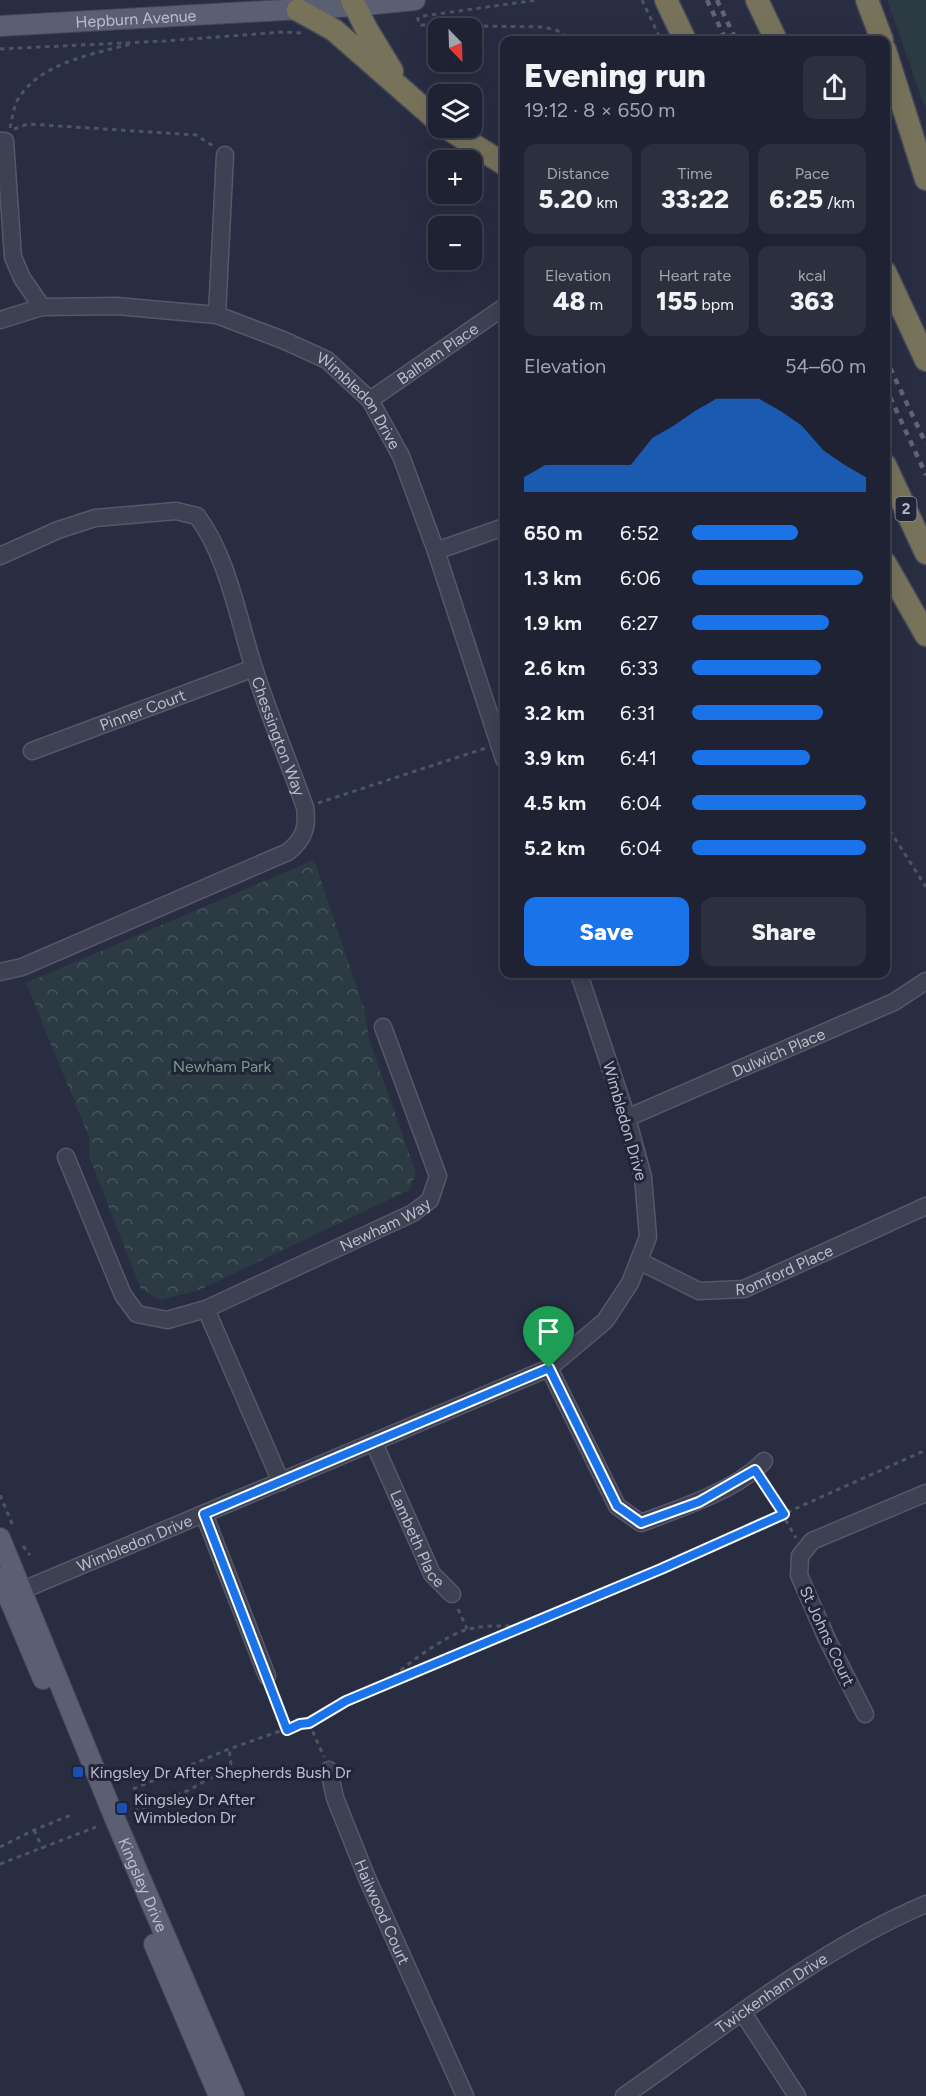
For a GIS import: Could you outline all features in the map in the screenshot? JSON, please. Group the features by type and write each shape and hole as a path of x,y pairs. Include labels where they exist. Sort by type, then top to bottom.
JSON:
{"highway":[{"path":"666,0 683,36"},
{"path":"757,0 774,36"},
{"path":"867,0 880,36"},
{"path":"874,0 881,36"},
{"path":"354,2 403,90"},
{"path":"298,10 334,30 428,112"},
{"path":"890,66 926,179"},
{"path":"463,138 500,161"},
{"path":"890,284 926,360"},
{"name":"2","path":"890,476 926,553"},
{"path":"890,572 926,635"}],"main road":[{"name":"Hepburn Avenue","path":"0,26 298,10 354,2 415,0"},
{"name":"Kingsley Drive","path":"0,1538 14,1594 219,2096"},
{"name":"Kingsley Drive","path":"0,1577 14,1594 115,1819 234,2096"}],"street":[{"path":"5,136 13,257 22,278 42,307"},
{"path":"217,315 225,155"},
{"name":"Wimbledon Drive","path":"0,320 42,307 116,306 217,315 283,340 327,360 370,400 401,456 500,740"},
{"name":"Balham Place","path":"370,400 500,310"},
{"name":"Chessington Way","path":"0,556 57,530 95,518 176,511 197,516 212,539 226,577 254,668 305,807 306,832 297,845 288,852 22,967 0,972"},
{"path":"436,551 500,528"},
{"name":"Pinner Court","path":"32,751 254,668"},
{"name":"Wimbledon Drive","path":"14,1594 549,1368 605,1321 630,1283 648,1237 643,1177 627,1118 580,978"},
{"name":"Dulwich Place","path":"627,1118 894,1002 926,981"},
{"name":"Newham Way","path":"66,1157 123,1295 137,1314 167,1320 206,1310 412,1214 430,1200 438,1176 383,1027"},
{"name":"Romford Place","path":"639,1261 699,1291 744,1288 925,1208"},
{"path":"206,1310 281,1482"},
{"path":"549,1368 617,1506 641,1523 699,1502 759,1465"},
{"name":"Lambeth Place","path":"374,1443 432,1574 452,1594"},
{"path":"803,1550 812,1541 926,1493"},
{"path":"204,1514 267,1676"},
{"name":"St Johns Court","path":"803,1550 798,1562 799,1575 827,1639 865,1714"},
{"name":"Hailwood Court","path":"329,1770 335,1798 367,1878 465,2096"},
{"name":"Twickenham Drive","path":"624,2096 794,1976 860,1935 926,1904"},
{"path":"743,2013 797,2096"}],"path":[{"path":"537,0 418,17 418,22 421,25 543,27 556,30 566,36"},
{"path":"642,0 659,36"},
{"path":"0,49 283,32 305,34"},
{"path":"5,136 18,100 32,83 50,70 96,53 138,42"},
{"path":"5,136 28,124 196,135 225,155"},
{"path":"305,807 500,740"},
{"path":"890,831 926,887"},
{"path":"133,1789 229,1749 300,1724 309,1723 346,1701 384,1684 661,1569 926,1450"},
{"path":"759,1465 803,1550"},
{"name":"Lambeth Place","path":"452,1594 467,1629"},
{"path":"384,1684 433,1647 467,1629 496,1625 522,1626"},
{"path":"267,1676 287,1730"},
{"path":"309,1723 329,1770"},
{"path":"134,1811 187,1791 229,1768 231,1763 229,1749"},
{"path":"0,1847 71,1815"},
{"path":"0,1864 96,1827"},
{"path":"34,1830 43,1849"}],"green space":[{"path":"888,0 926,0 926,111 888,2"},
{"name":"Newham Park","path":"314,860 364,1008 369,1039 416,1173 409,1190 199,1290 160,1300 141,1289 90,1159 89,1137 26,983"}],"railway":[{"path":"707,0 724,36"},
{"path":"717,0 734,36"},
{"path":"890,368 926,444"},
{"path":"890,397 926,475"}],"place":[{"name":"Kingsley Dr After Shepherds Bush Dr","path":"78,1772"},
{"name":"Kingsley Dr After Wimbledon Dr","path":"122,1808"}],"route":[{"path":"549,1368 617,1506 641,1523 699,1502 755,1470 784,1514 661,1569 346,1701 309,1723 287,1730 204,1514 549,1368"}]}
